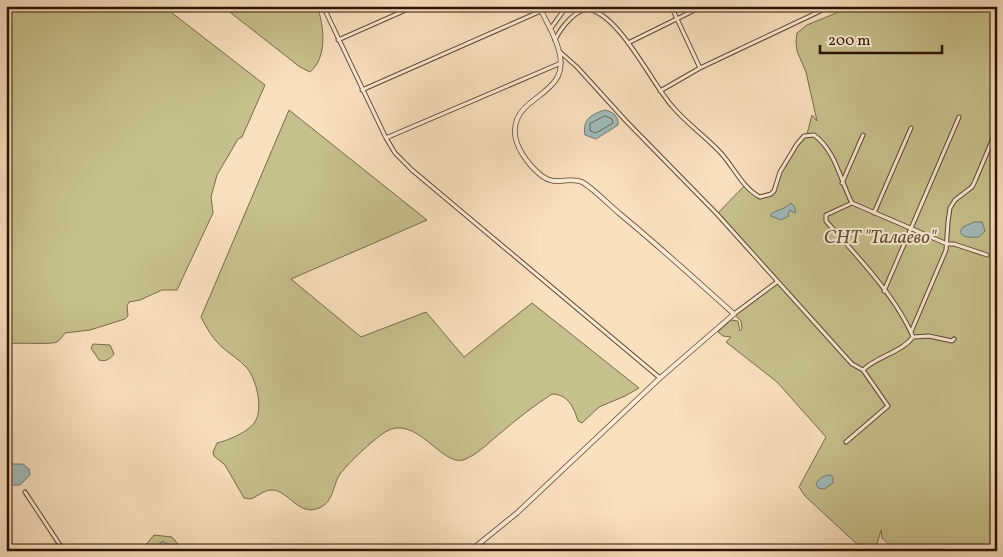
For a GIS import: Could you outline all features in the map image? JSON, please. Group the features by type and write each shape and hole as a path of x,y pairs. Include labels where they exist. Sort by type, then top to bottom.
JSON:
{"street":[{"path":"323,6 362,90 395,153 412,170 660,378"},
{"path":"338,40 414,6"},
{"path":"539,6 551,28 560,52 561,63 558,79 524,109 518,117 515,126 515,137 522,154 536,170 550,181 581,182 663,249 734,314"},
{"path":"551,28 566,6"},
{"path":"670,6 700,68"},
{"path":"628,43 703,6"},
{"path":"660,91 700,68 831,6"},
{"path":"555,40 560,30 583,10 597,13 608,21 628,43 660,91 680,115 720,152 752,192 760,197 771,194 774,190 782,168 797,144 807,134 814,135 828,148 852,203 947,244 954,244 987,255"},
{"path":"362,90 541,11"},
{"path":"560,52 577,67 626,121 717,214 852,364 863,370 888,406 846,442"},
{"path":"386,138 561,63"},
{"path":"884,291 959,117"},
{"path":"874,213 911,128"},
{"path":"911,332 947,244 950,208 955,200 972,187 975,182 997,129"},
{"path":"842,183 862,136"},
{"path":"852,203 826,215 826,221 864,264 897,307 913,337"},
{"path":"470,551 518,513 660,378 734,314 777,282"},
{"path":"913,337 930,336 952,341 954,339"},
{"path":"863,370 880,358 908,344 913,337"},
{"path":"25,492 64,551"}],"green space":[{"path":"6,6 163,6 265,85 242,137 238,139 217,175 211,197 213,213 177,290 162,290 140,300 129,302 127,306 128,316 125,319 90,330 65,333 57,342 53,343 6,344"},
{"path":"222,6 317,6 323,31 323,41 320,58 316,66 310,72 300,67"},
{"name":"СНТ \"Талаево\"","path":"853,6 995,6 997,10 997,551 896,551 882,538 881,530 875,551 865,551 805,496 799,487 826,437 777,382 726,342 731,337 723,336 718,332 731,320 738,321 740,331 742,329 741,321 734,314 777,282 717,214 746,184 760,197 766,196 774,190 778,177 797,144 807,134 812,115 817,121 806,72 797,51 797,33 807,25"},
{"path":"289,110 427,220 291,279 361,337 426,312 464,357 532,303 639,388 599,407 582,423 578,421 570,403 566,399 552,394 521,416 479,451 463,460 455,460 418,434 407,429 396,428 385,432 344,469 328,502 312,510 305,509 278,491 269,490 251,499 244,498 225,465 214,456 213,452 217,443 239,434 253,424 259,408 258,393 247,368 216,341 201,317"},
{"path":"93,344 110,345 114,354 108,360 99,360 91,348"},
{"path":"154,535 172,537 184,551 135,551 144,547"}],"water":[{"path":"605,110 615,115 618,119 618,125 596,139 585,135 585,125 589,118"},
{"path":"791,203 796,212 794,213 790,210 789,216 781,220 771,216 771,214"},
{"path":"974,222 982,222 985,231 979,237 964,236 960,232 963,227"},
{"path":"6,464 23,464 29,469 30,475 20,485 13,485 6,478"},
{"path":"831,475 833,483 824,489 818,488 816,484 819,480 824,476"},
{"path":"162,541 170,545 174,551 154,551"}]}
